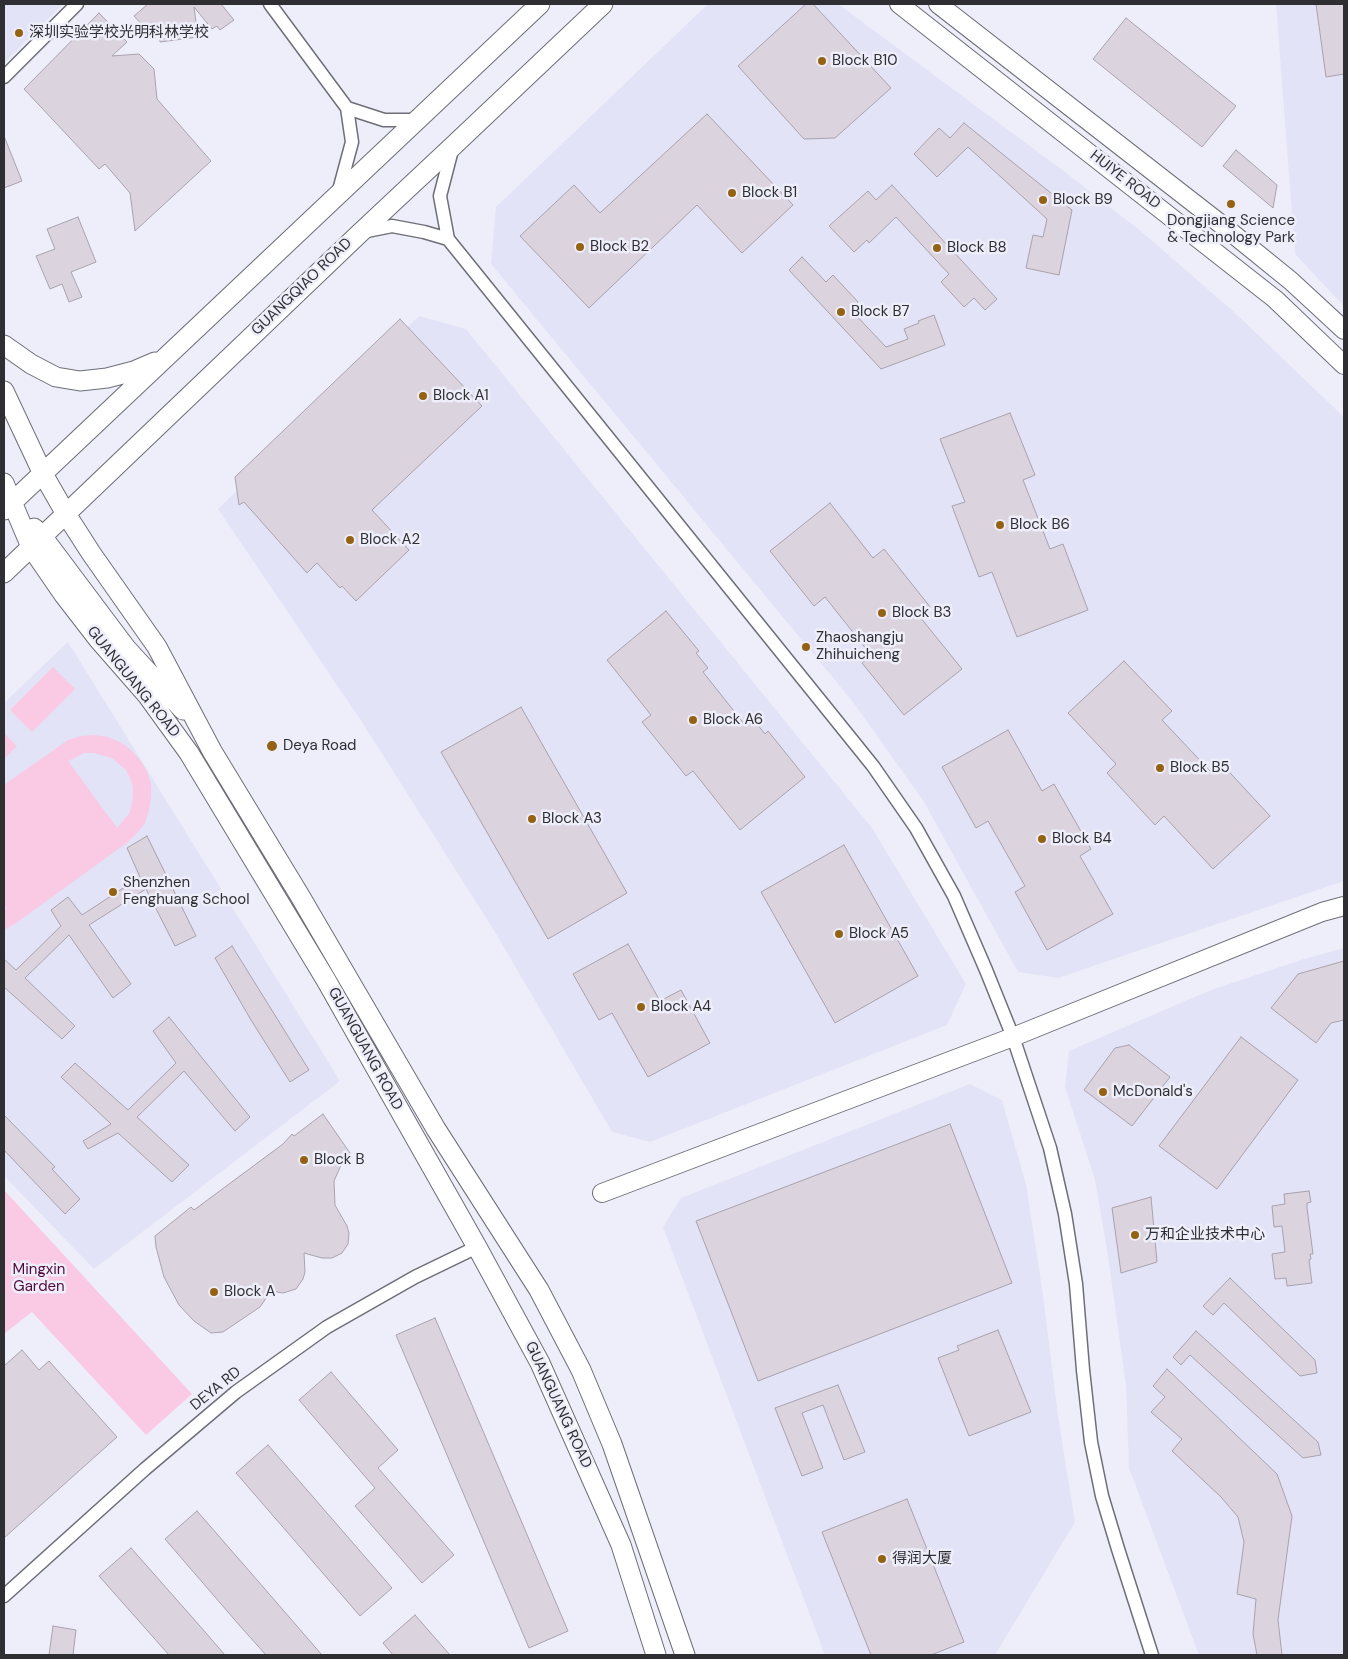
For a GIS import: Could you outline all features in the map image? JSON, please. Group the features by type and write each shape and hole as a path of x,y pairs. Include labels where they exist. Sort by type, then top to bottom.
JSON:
{"main road":[{"path":"7,507 540,4"},
{"name":"GUANGQIAO ROAD","path":"4,573 603,4"},
{"path":"4,345 31,364 56,378 80,381 107,378 134,371 167,356"},
{"path":"4,391 43,474"},
{"name":"GUANGUANG ROAD","path":"43,474 91,553 156,647 200,728 436,1129 539,1290 581,1370 612,1444 685,1655"},
{"name":"GUANGUANG ROAD","path":"4,483 7,507 37,542 64,596 98,639 147,695 189,753 326,980 477,1247 540,1363 621,1545 656,1655"},
{"path":"37,542 126,648 200,728"}],"street":[{"path":"4,77 77,4"},
{"path":"270,4 347,108 352,142 338,195"},
{"name":"HUIYE ROAD","path":"899,4 1275,300 1344,365"},
{"name":"HUIYE ROAD","path":"938,4 1291,281 1344,330"},
{"path":"347,108 384,120 417,120"},
{"path":"454,146 440,196 448,239 874,766 916,828 954,896 1013,1037 1050,1148 1065,1214 1076,1284 1091,1442 1102,1496 1152,1655"},
{"path":"360,233 392,226 448,239"},
{"path":"602,1194 1013,1037 1322,912 1344,906"},
{"name":"DEYA RD","path":"4,1596 145,1469 236,1392 327,1327 415,1278 477,1247"}],"shaded area":[{"name":"深圳实验学校光明科林学校","path":"4,4 63,4 4,63"},
{"path":"708,4 838,4 1065,172 1142,232 1234,312 1344,417 1344,881 1058,978 1018,972 924,802 853,702 491,264 496,207"},
{"path":"1276,4 1344,4 1344,306 1295,254"},
{"path":"419,316 466,329 872,828 966,984 947,1025 650,1142 612,1132 495,932 360,719 218,509"},
{"name":"Shenzhen Fenghuang School","path":"68,642 340,1081 94,1269 4,1176 4,703"},
{"path":"1344,948 1344,1655 1199,1655 1129,1468 1126,1386 1108,1256 1095,1180 1065,1087 1069,1051 1211,990 1304,959"},
{"path":"970,1084 1002,1100 1026,1184 1043,1295 1058,1416 1075,1522 995,1655 825,1655 663,1227 681,1198"}],"green space":[{"path":"53,667 75,689 32,732 10,710"},
{"path":"4,733 17,746 4,759"},
{"path":"81,736 108,737 120,742 140,760 147,771 151,784 149,810 145,823 128,842 4,930 4,910 7,908 4,904 4,785 68,740","holes":["84,753 94,753 112,758 126,770 133,787 132,805 129,814 117,828 68,761"]},
{"name":"Mingxin Garden","path":"4,1190 192,1394 146,1435 32,1312 4,1334"}],"building":[{"path":"148,4 221,4 234,20 220,30 217,26 212,29 194,7 198,37 160,42 159,34 149,23 144,27 134,16"},
{"path":"806,4 813,4 891,88 835,138 804,139 738,66"},
{"path":"1316,4 1344,4 1344,74 1326,77"},
{"path":"99,13 127,42 112,56 139,54 154,69 157,99 211,161 135,231 130,193 105,164 99,169 24,89"},
{"path":"1126,18 1236,106 1202,147 1093,59"},
{"path":"707,114 793,205 742,253 697,205 589,308 520,236 574,185 600,213"},
{"name":"Block B9","path":"964,123 1072,210 1059,275 1026,268 1033,235 1043,237 1047,219 968,147 937,177 914,154 939,128 950,138"},
{"path":"4,136 22,181 4,188"},
{"path":"1236,150 1277,185 1273,208 1223,166"},
{"name":"Block B8","path":"892,185 997,299 985,310 974,298 964,307 941,282 949,274 896,217 869,243 867,240 854,252 829,226 868,191 876,200"},
{"path":"78,217 96,262 71,272 82,297 69,302 62,284 50,289 36,256 55,249 47,229"},
{"name":"Block B7","path":"802,257 826,282 833,275 858,302 851,310 886,347 908,339 904,329 934,315 945,345 881,369 789,270"},
{"path":"400,319 482,406 372,510 409,550 356,601 342,586 340,588 317,563 307,573 244,502 239,505 235,477"},
{"name":"Block B6","path":"1010,413 1035,475 1023,480 1050,549 1063,544 1088,610 1017,637 992,572 979,577 952,506 965,502 940,439"},
{"name":"Block B3","path":"830,503 873,558 884,549 931,608 920,617 962,669 904,715 862,663 871,655 825,597 814,606 770,551"},
{"name":"Block A6","path":"666,611 699,651 696,653 708,668 703,672 745,725 753,719 765,734 768,731 805,777 740,830 693,771 686,776 642,722 651,715 607,660"},
{"name":"Block B5","path":"1124,661 1172,711 1162,720 1210,771 1220,762 1270,816 1213,869 1164,816 1155,825 1107,773 1116,764 1068,713"},
{"name":"Block A3","path":"521,707 627,893 548,939 441,752"},
{"name":"Block B4","path":"1008,730 1042,791 1054,784 1091,849 1080,856 1113,914 1047,950 1015,892 1025,886 988,821 976,828 942,767"},
{"path":"147,836 196,936 175,946 146,889 89,925 131,984 113,998 69,935 25,978 75,1026 62,1039 4,987 4,959 16,970 61,926 51,910 68,897 82,915 140,877 127,848"},
{"name":"Block A5","path":"844,845 918,976 835,1023 761,892"},
{"name":"Block A4","path":"628,944 660,1001 681,990 710,1043 648,1077 612,1013 599,1020 573,974"},
{"path":"232,946 309,1070 290,1082 215,958"},
{"path":"1344,961 1344,1020 1331,1023 1316,1043 1271,1008 1298,974"},
{"path":"169,1017 250,1117 235,1131 184,1071 137,1117 189,1165 172,1182 118,1133 88,1149 83,1141 111,1124 61,1077 75,1063 128,1110 176,1063 153,1031"},
{"path":"1241,1037 1298,1080 1217,1189 1159,1146"},
{"path":"1129,1045 1170,1077 1132,1126 1084,1090 1115,1048"},
{"path":"323,1114 350,1153 342,1163 334,1181 335,1205 347,1226 349,1233 348,1244 342,1253 332,1258 322,1258 304,1253 305,1272 303,1279 296,1289 283,1293 271,1291 260,1307 223,1332 211,1333 194,1321 179,1305 164,1277 155,1236 191,1207 194,1210 283,1144 292,1134 294,1136"},
{"path":"4,1115 55,1167 52,1169 80,1199 65,1214 4,1150"},
{"path":"950,1124 1012,1283 758,1381 696,1221"},
{"path":"1309,1191 1311,1202 1307,1203 1307,1208 1313,1254 1310,1254 1311,1259 1309,1260 1312,1283 1287,1286 1286,1278 1275,1279 1272,1254 1285,1252 1282,1226 1274,1227 1272,1206 1285,1204 1284,1194"},
{"name":"万和企业技术中心","path":"1151,1197 1157,1262 1121,1273 1112,1208"},
{"path":"1230,1278 1315,1360 1317,1373 1300,1376 1224,1303 1213,1315 1203,1306"},
{"path":"435,1318 568,1631 529,1648 396,1335"},
{"path":"998,1330 1031,1412 969,1436 938,1358 959,1350 957,1346"},
{"path":"1196,1331 1318,1442 1321,1455 1303,1458 1190,1355 1181,1365 1173,1357"},
{"path":"22,1350 39,1370 49,1361 117,1437 4,1538 4,1366"},
{"path":"1167,1369 1277,1474 1292,1516 1278,1620 1282,1655 1257,1655 1253,1634 1256,1599 1237,1594 1244,1542 1238,1517 1221,1497 1172,1451 1182,1439 1151,1412 1165,1397 1153,1386"},
{"path":"331,1372 398,1450 378,1468 454,1555 422,1583 355,1506 375,1488 299,1400"},
{"path":"838,1385 865,1452 844,1460 823,1405 802,1413 823,1468 802,1476 775,1408"},
{"path":"268,1445 392,1588 360,1616 236,1473"},
{"name":"得润大厦","path":"907,1499 964,1642 931,1655 871,1655 822,1532"},
{"path":"197,1511 322,1655 266,1655 240,1626 165,1539"},
{"path":"131,1548 225,1655 169,1655 99,1576"},
{"path":"415,1615 450,1655 393,1655 383,1643"},
{"path":"53,1626 76,1630 73,1655 49,1655"}],"place":[{"name":"深圳实验学校光明科林学校","path":"19,33"},
{"name":"Block B10","path":"822,61"},
{"name":"Block B1","path":"732,193"},
{"name":"Block B9","path":"1043,200"},
{"name":"Dongjiang Science & Technology Park","path":"1231,204"},
{"name":"Block B2","path":"580,247"},
{"name":"Block B8","path":"937,248"},
{"name":"Block B7","path":"841,312"},
{"name":"Block A1","path":"423,396"},
{"name":"Block B6","path":"1000,525"},
{"name":"Block A2","path":"350,540"},
{"name":"Block B3","path":"882,613"},
{"name":"Zhaoshangju Zhihuicheng","path":"806,647"},
{"name":"Block A6","path":"693,720"},
{"name":"Deya Road","path":"272,746"},
{"name":"Block B5","path":"1160,768"},
{"name":"Block A3","path":"532,819"},
{"name":"Block B4","path":"1042,839"},
{"name":"Shenzhen Fenghuang School","path":"113,892"},
{"name":"Block A5","path":"839,934"},
{"name":"Block A4","path":"641,1007"},
{"name":"McDonald's","path":"1103,1092"},
{"name":"Block B","path":"304,1160"},
{"name":"万和企业技术中心","path":"1135,1235"},
{"name":"Block A","path":"214,1292"},
{"name":"得润大厦","path":"882,1559"}]}
